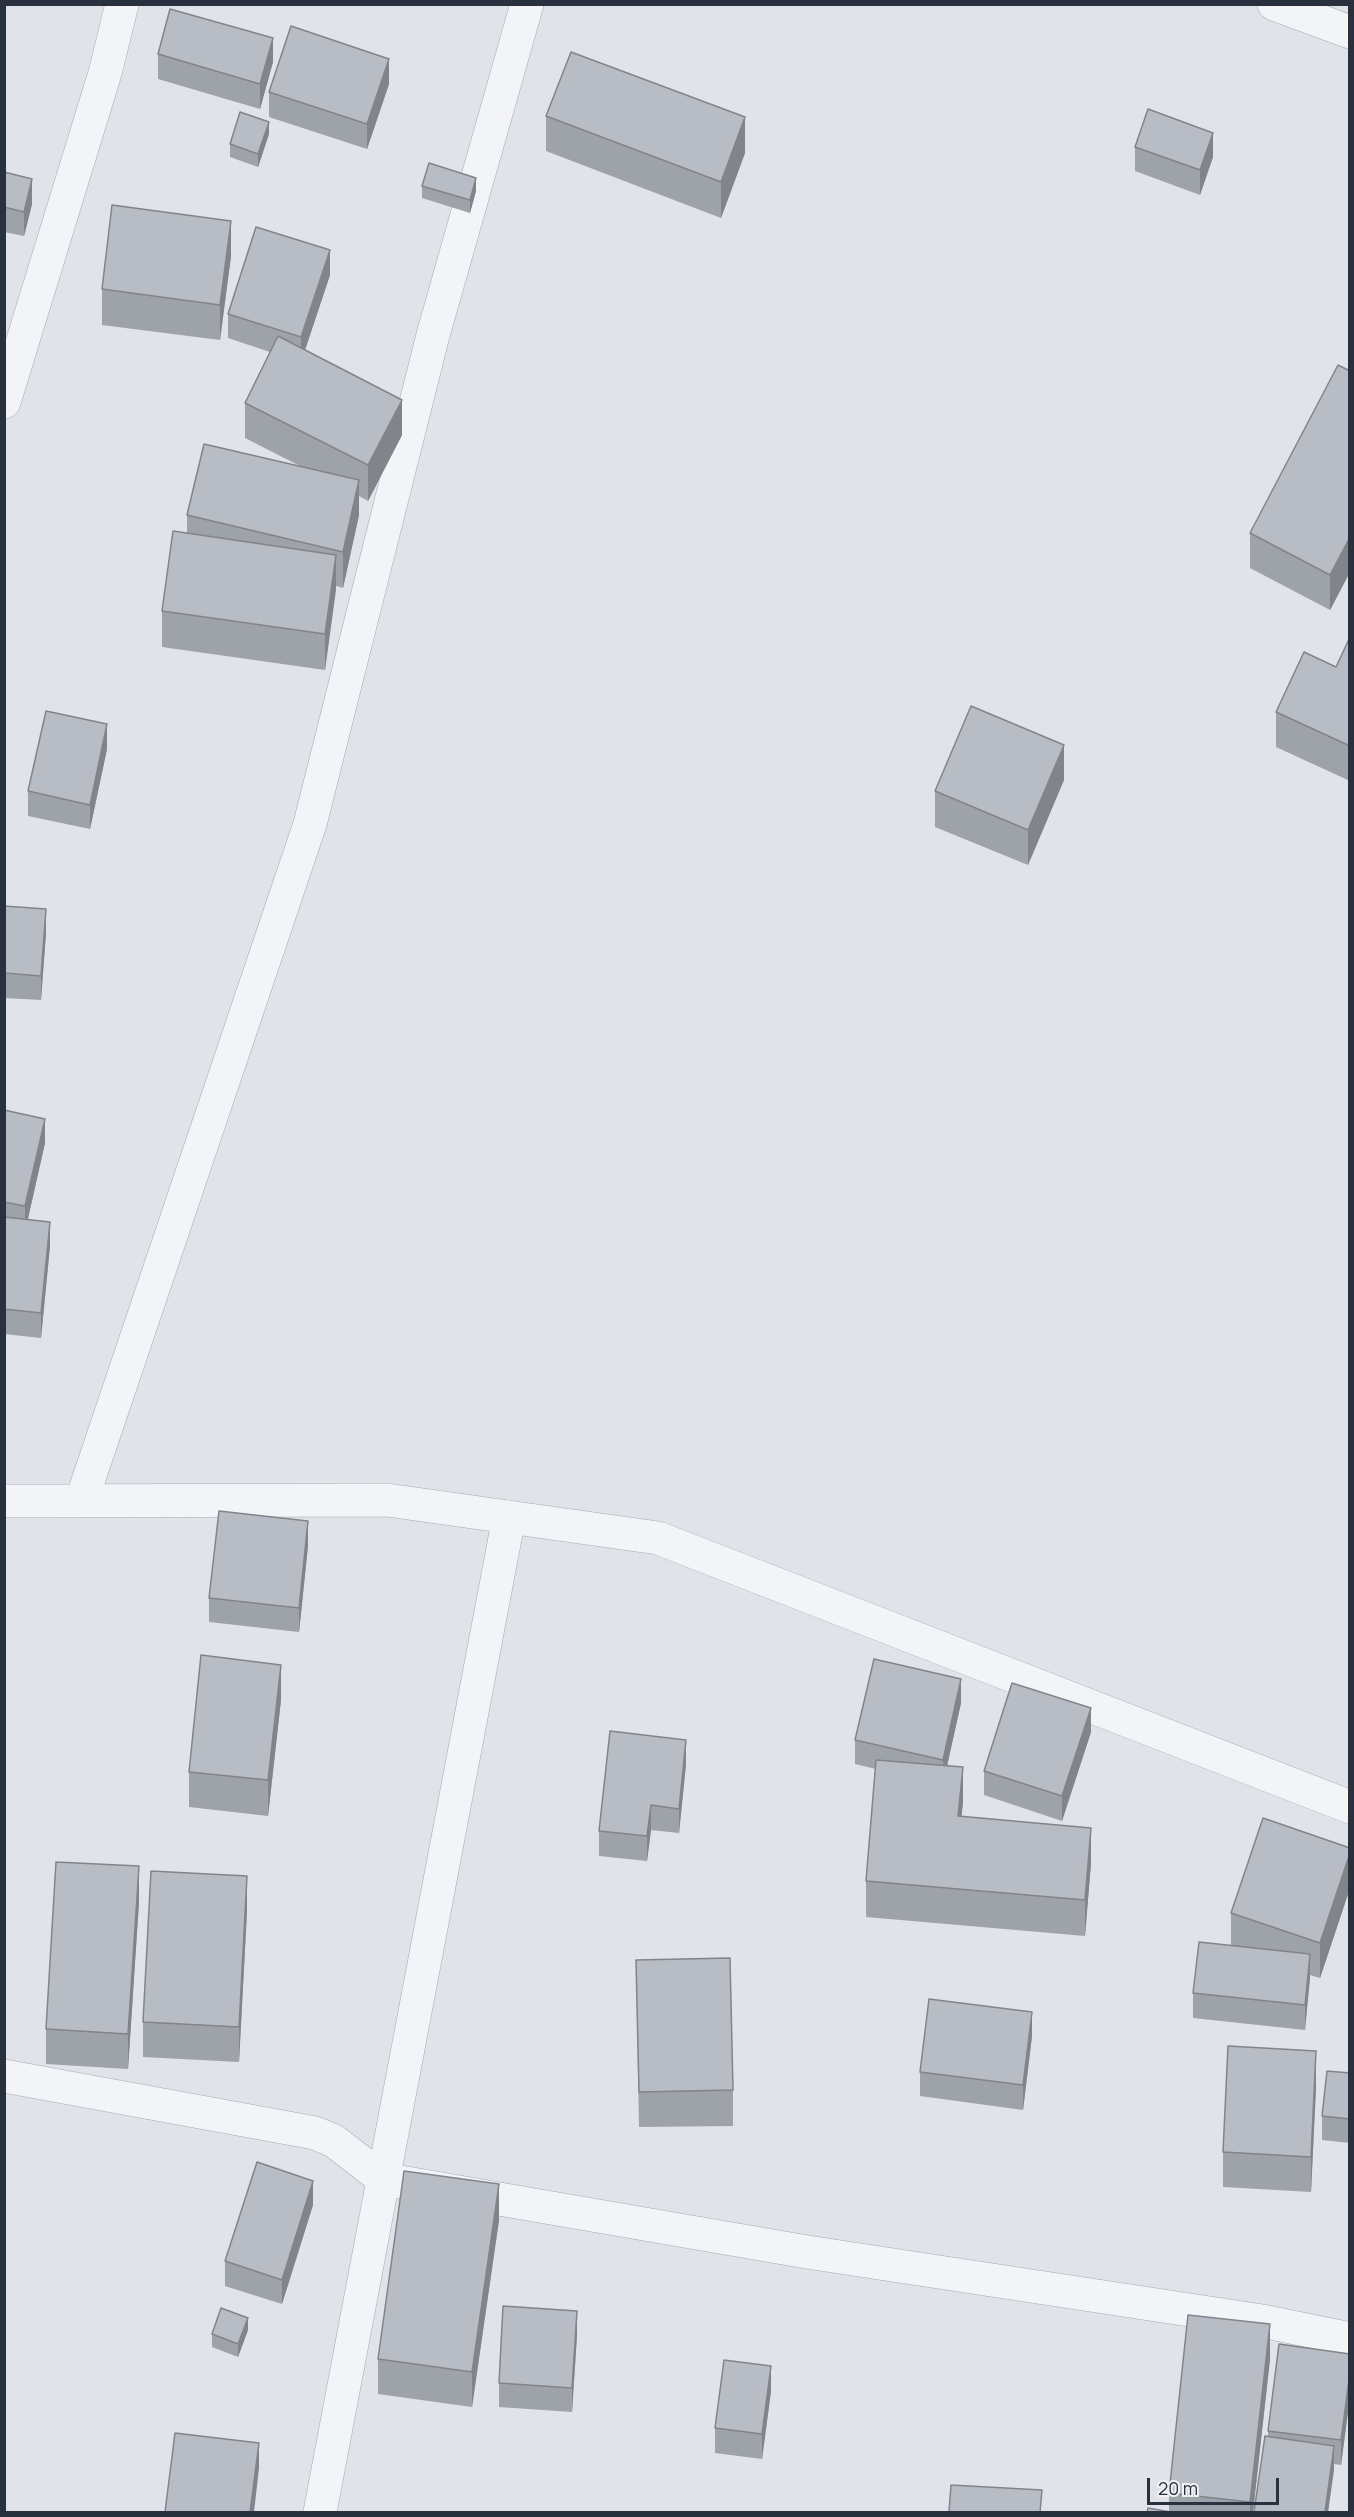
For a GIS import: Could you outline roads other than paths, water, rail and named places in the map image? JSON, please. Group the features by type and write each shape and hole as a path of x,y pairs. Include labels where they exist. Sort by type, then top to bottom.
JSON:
{"street":[{"path":"4,402 105,73 122,4"},
{"path":"82,1499 310,824 433,335 527,4"},
{"path":"1274,4 1350,32"},
{"path":"4,1501 387,1500 658,1538 1350,1808"},
{"path":"320,2512 509,1517"},
{"path":"4,2076 315,2133 334,2141 383,2179 807,2252 1262,2321 1350,2339"}]}
